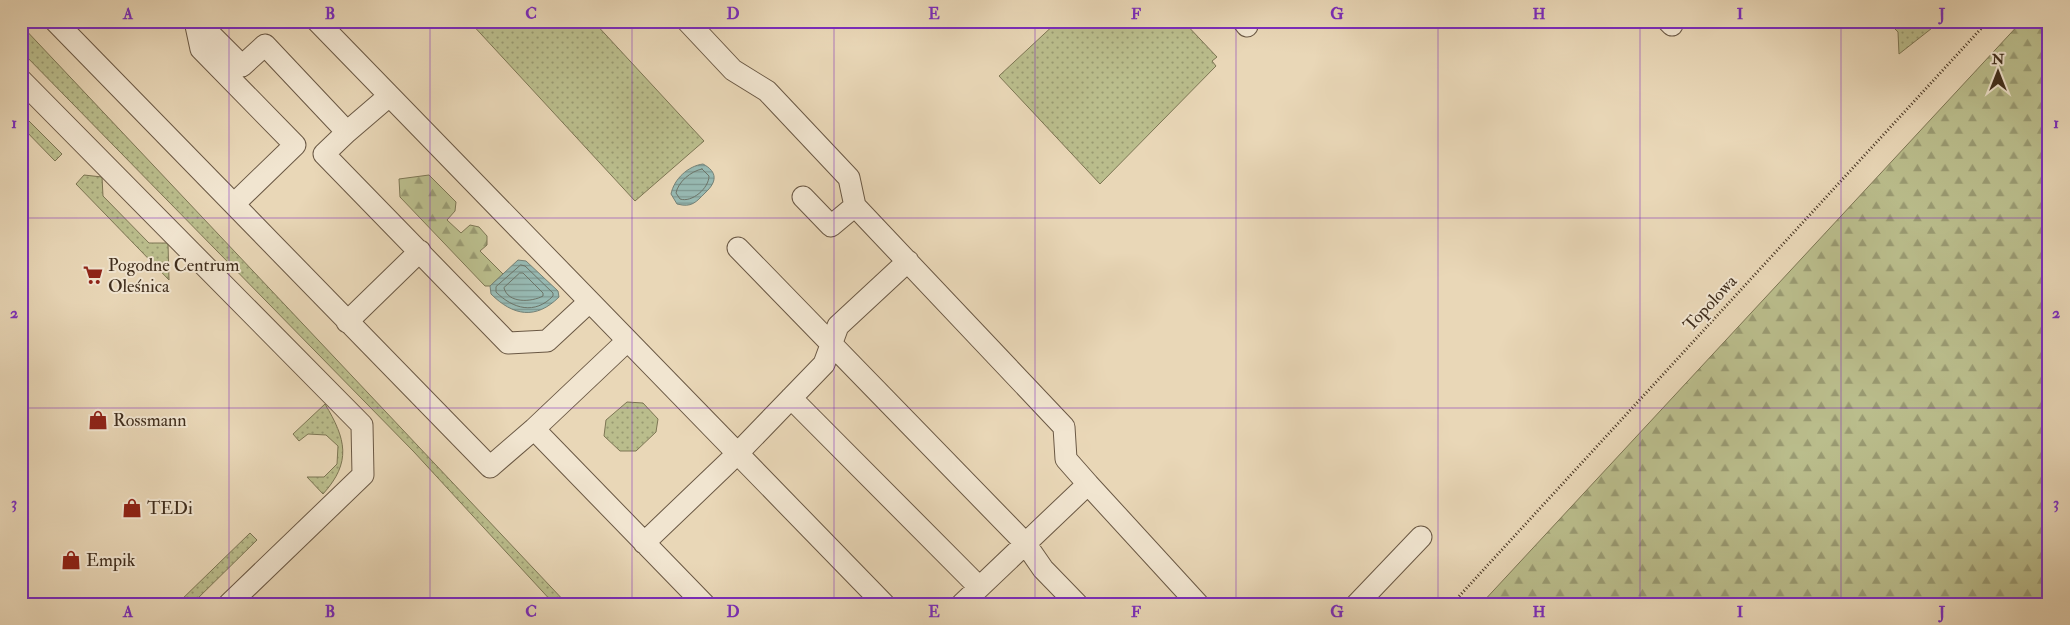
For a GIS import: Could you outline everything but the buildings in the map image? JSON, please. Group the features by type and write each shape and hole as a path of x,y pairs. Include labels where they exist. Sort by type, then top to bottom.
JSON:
{"lane":[{"path":"55,21 235,203 347,322 490,467 627,341"},
{"path":"196,21 242,66 265,46 347,132"},
{"path":"196,21 201,49 294,145 324,154 508,342 547,341 589,302"},
{"path":"317,21 882,603"},
{"path":"687,21 734,70 767,91 849,178 855,206 1064,427 1066,459 1198,604"},
{"path":"21,80 362,425 363,475 228,604"},
{"path":"324,154 389,96"},
{"path":"235,203 294,145"},
{"path":"803,198 831,226 855,206"},
{"path":"738,248 1024,544 1044,569 1077,604"},
{"path":"347,322 420,252"},
{"path":"644,544 737,454 824,364 838,326 908,261"},
{"path":"791,398 979,587"},
{"path":"534,428 704,604"},
{"path":"962,604 1088,484"},
{"path":"1357,604 1420,536"}],"path":[{"name":"Topolowa","path":"1452,604 1988,21"}],"green space":[{"path":"469,21 593,21 704,141 635,201"},
{"path":"1058,21 1183,21 1217,57 1212,61 1216,66 1100,184 999,76"},
{"path":"1887,21 1941,21 1899,54 1898,32"},
{"path":"2022,21 2049,21 2049,604 1481,604"},
{"path":"21,25 567,604 554,604 414,452 21,51"},
{"path":"21,113 62,154 55,161 21,126"},
{"path":"84,175 102,177 103,196 149,243 168,243 169,280 76,184"},
{"path":"429,175 456,202 455,211 447,220 461,233 470,225 479,227 487,236 487,245 480,251 503,274 490,286 485,286 400,197 399,179"},
{"path":"627,402 643,403 658,419 656,432 636,451 620,451 604,436 606,420"},
{"path":"325,404 338,428 343,450 342,461 338,471 323,494 307,477 324,477 337,464 338,446 326,435 308,434 299,441 293,434"},
{"path":"250,533 257,540 192,604 177,604"}],"water":[{"path":"703,164 713,174 714,181 712,185 690,205 677,204 671,194 678,178 692,167"},
{"path":"518,260 526,261 558,291 559,297 542,309 525,312 516,311 508,307 491,294 490,286"}],"place":[{"name":"Pogodne Centrum Oleśnica","path":"93,275"},
{"name":"Rossmann","path":"98,420"},
{"name":"TEDi","path":"132,508"},
{"name":"Empik","path":"71,560"}]}
